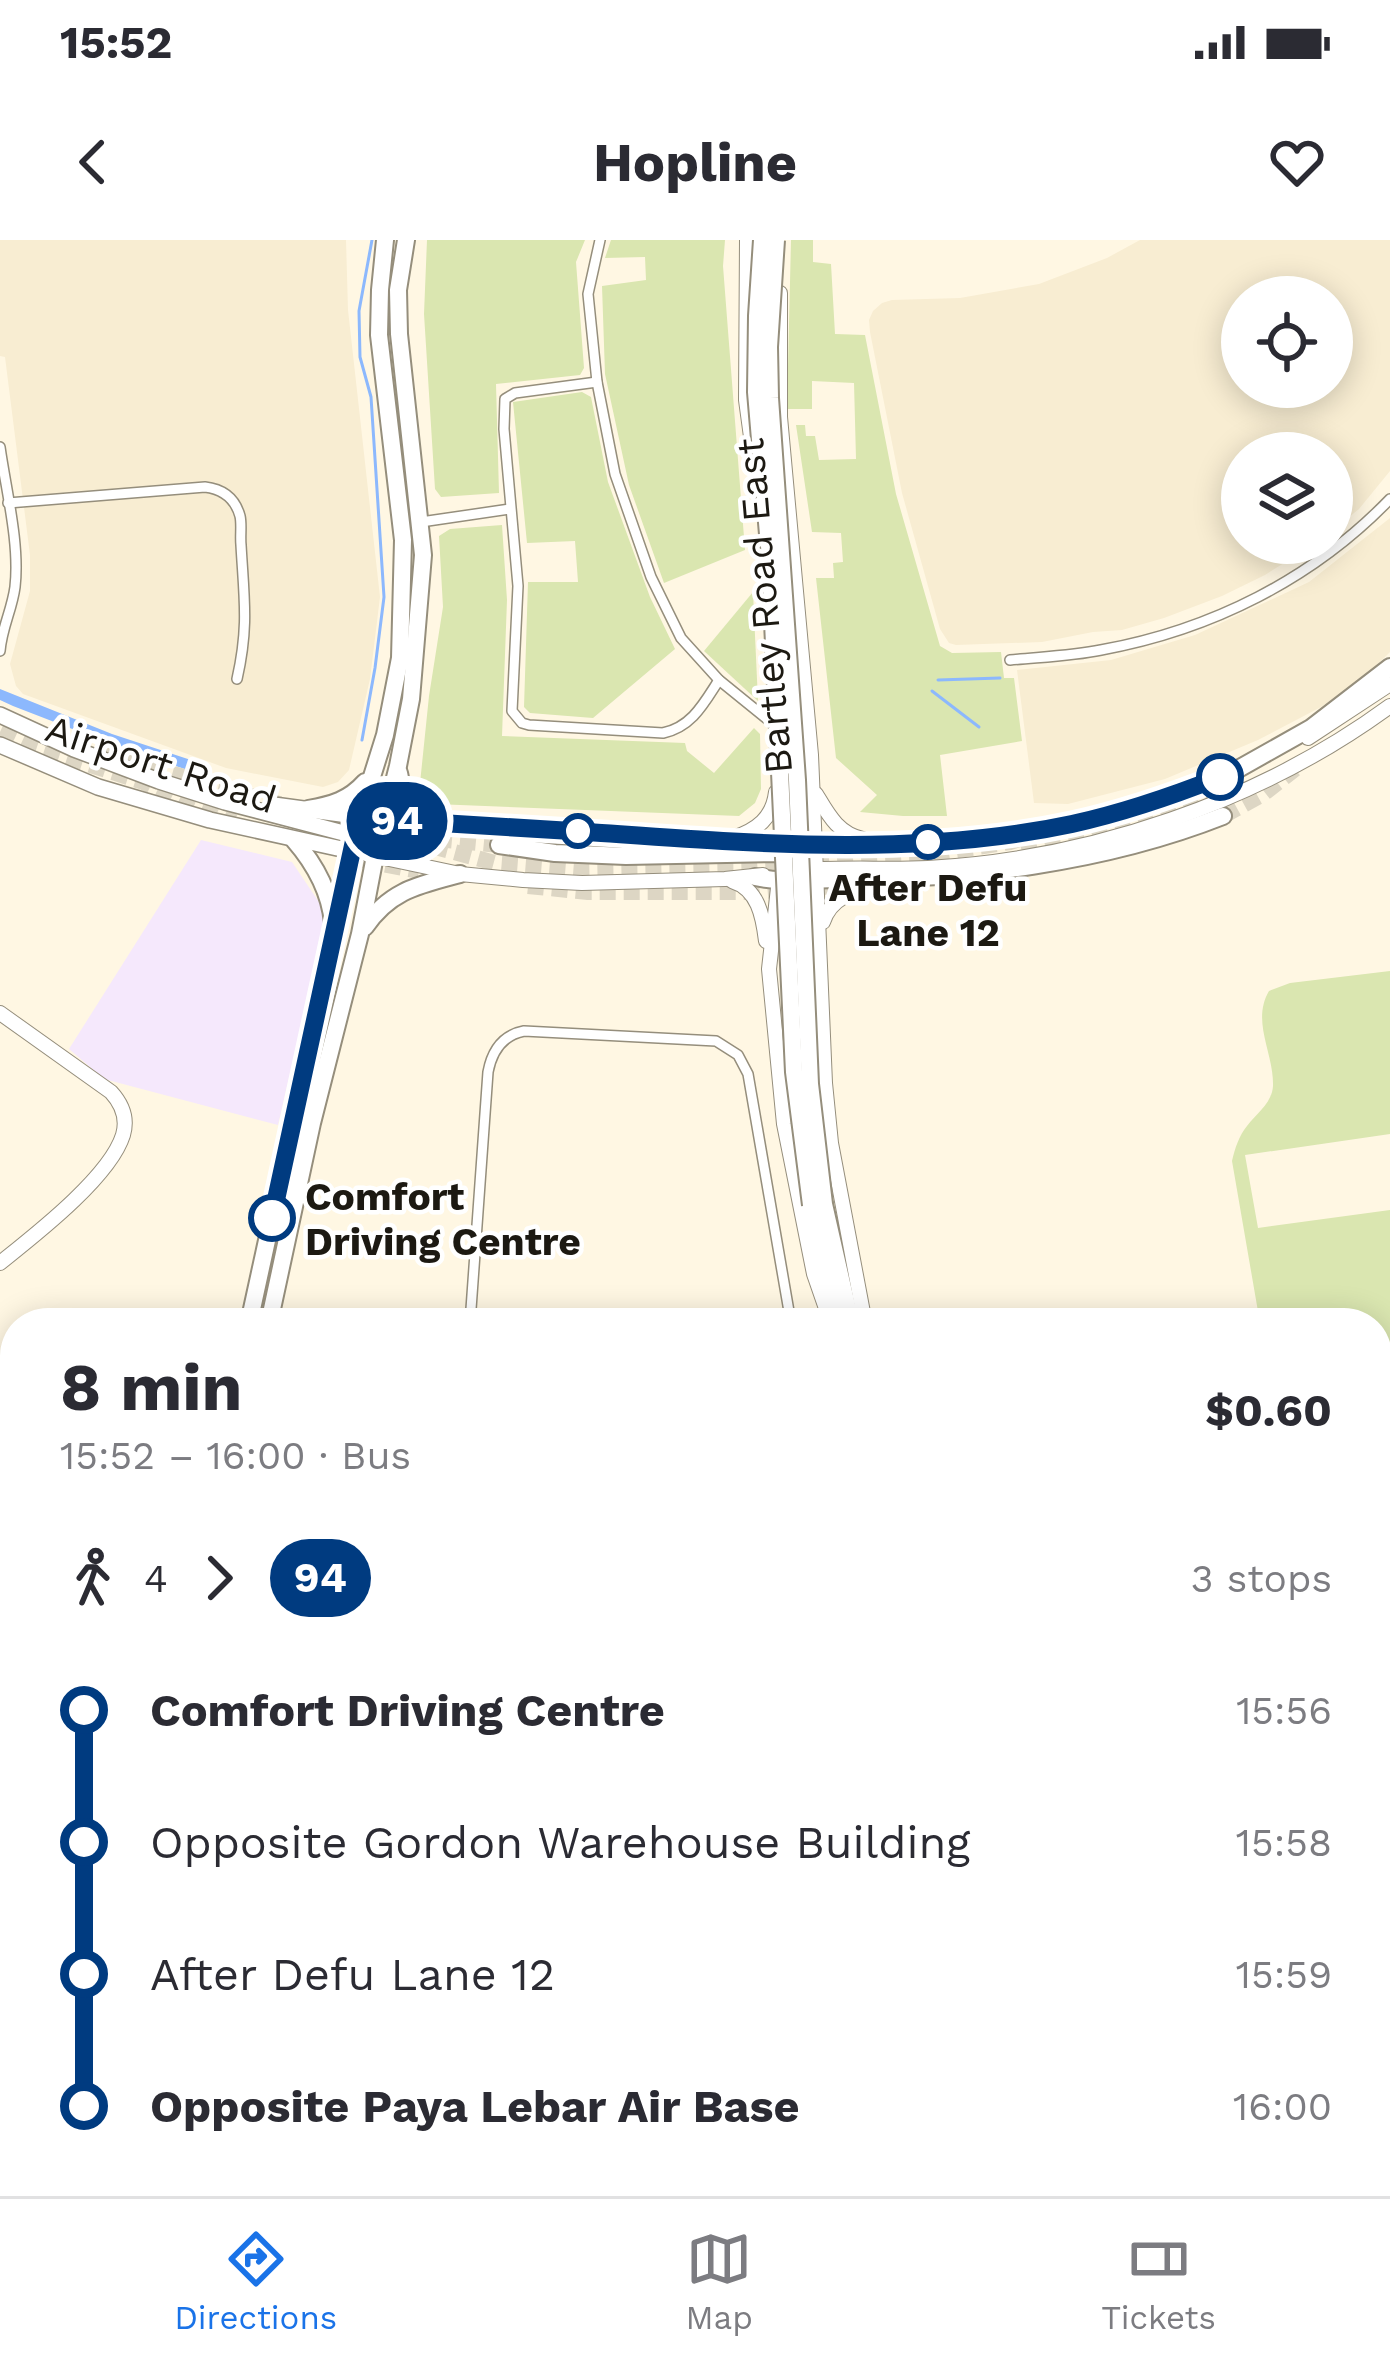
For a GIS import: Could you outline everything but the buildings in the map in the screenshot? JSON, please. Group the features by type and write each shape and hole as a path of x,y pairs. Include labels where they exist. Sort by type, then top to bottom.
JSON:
{"highway":[{"path":"272,1308 411,699 423,555 398,290 406,240"},
{"path":"762,240 757,413 770,558 794,1072 832,1308"},
{"path":"779,240 769,346 770,398 797,780 817,1204 847,1308"},
{"path":"251,1308 355,835 385,735 400,658 403,540 382,356 380,290 385,242"},
{"path":"399,506 410,504 417,495"},
{"path":"1231,773 1323,720 1390,667"},
{"path":"398,766 408,802 438,824"},
{"path":"308,809 353,795 370,776"},
{"path":"500,845 555,853 779,862 817,874 891,880 1075,859 1174,835 1223,816"},
{"path":"294,840 330,903 333,941"},
{"path":"755,877 779,862 817,874"},
{"path":"360,934 380,906 400,893 460,874"}],"main road":[{"name":"Bartley Road East","path":"729,840 752,832 775,803 758,486 746,400 747,240"},
{"name":"Bartley Road East","path":"779,240 780,417 813,790 825,1083 831,1143 862,1308"},
{"path":"745,318 762,334 774,330 780,321"},
{"path":"764,577 779,568 795,579"},
{"name":"Airport Road","path":"0,745 98,787 294,840 355,835 385,820 729,840 779,862 816,844 929,842 1069,824 1145,804 1231,773 1314,735 1390,684"},
{"path":"0,698 22,725"},
{"path":"817,874 930,868 1014,857 1165,820 1294,767 1390,706"},
{"name":"Airport Road","path":"0,715 159,781 355,835"},
{"name":"Airport Road","path":"159,781 308,809 355,835 375,856 460,874 582,883 755,877"},
{"path":"813,790 833,823 853,837 889,844"},
{"path":"1145,804 1165,820"},
{"path":"770,969 779,862"},
{"path":"725,879 747,888 764,926 788,1155 814,1274 828,1308"},
{"path":"820,934 832,904 891,880"},
{"path":"0,1012 111,1092 123,1111 124,1129 88,1185 0,1263"}],"street":[{"path":"600,240 588,294 597,382 615,474 651,577 681,638 719,680 767,715"},
{"path":"597,382 515,392 505,399 518,586 512,711 522,723 663,734 688,723 719,680"},
{"path":"0,447 15,573 0,651"},
{"path":"8,503 205,487 226,494 240,516 247,605 237,679"},
{"path":"1010,660 1101,650 1186,628 1232,610 1311,566 1390,499"},
{"path":"403,540 421,522 510,508"},
{"path":"471,1308 488,1072 505,1039 524,1031 716,1041 738,1055 748,1073 788,1308"}],"shaded area":[{"path":"0,240 346,240 348,310 380,597 370,679 349,770 338,782 323,787 226,768 23,694 16,686 10,664 30,591 30,555 5,357 0,356"},
{"path":"1140,240 1390,240 1390,471 1353,514 1353,432 1221,432 1221,564 1283,564 1222,596 1122,630 1042,642 949,643 940,629 902,493 869,320 882,303 892,300 960,298 1039,284"},
{"path":"1390,518 1390,652 1362,680 1258,740 1165,779 1068,804 1034,803 1017,670 1111,660 1195,635 1309,582 1332,564 1353,564 1353,547"},
{"path":"201,840 292,862 327,914 278,1125 104,1079 69,1049"}],"green space":[{"path":"427,240 585,240 576,262 584,368 580,375 496,384 499,493 441,497 435,489 424,314"},
{"path":"611,240 725,240 723,266 745,550 664,583 629,485 605,374 602,286 646,280 645,257 605,258"},
{"path":"791,240 813,240 813,262 831,264 835,334 865,335 896,494 940,646 952,653 1001,652 1004,678 1014,678 1022,741 940,755 947,816 860,812 877,795 836,758 816,578 834,578 833,563 843,562 841,533 812,532 796,425 805,425 806,436 815,436 819,460 856,459 854,383 812,381 812,409 787,409"},
{"path":"582,392 591,397 608,482 650,597 675,649 593,718 530,713 524,707 528,582 578,582 575,541 527,543 513,402"},
{"path":"502,525 507,600 502,736 685,743 687,751 714,773 754,728 760,734 761,789 755,803 739,816 435,804 419,793 443,607 439,536 450,529"},
{"path":"753,592 758,701 704,651"},
{"path":"1390,971 1390,1134 1245,1155 1258,1228 1390,1210 1390,1308 1257,1308 1232,1161 1242,1134 1272,1092 1264,1003 1269,991 1290,983"}],"water":[{"path":"0,689 203,764 200,774 13,706 0,700"}],"waterway":[{"path":"362,740 384,597 371,397 360,357 359,311 372,240"},
{"path":"938,680 1000,678"},
{"path":"932,691 979,727"}],"tunnel":[{"path":"0,732 143,782 234,822"},
{"path":"103,754 286,806"},
{"path":"1223,816 1295,769"},
{"path":"1022,852 1145,821 1238,787"},
{"path":"316,815 495,863 585,870 746,867 928,855 1037,834"},
{"path":"436,839 499,845"},
{"path":"362,860 419,871"},
{"path":"528,886 588,892 750,892 850,885"}],"bus line":[{"name":"94","path":"272,1218 359,818 660,839 889,844 1069,824 1220,777"}],"place":[{"name":"After Defu Lane 12","path":"928,842"},
{"name":"Comfort Driving Centre","path":"272,1218"}]}
